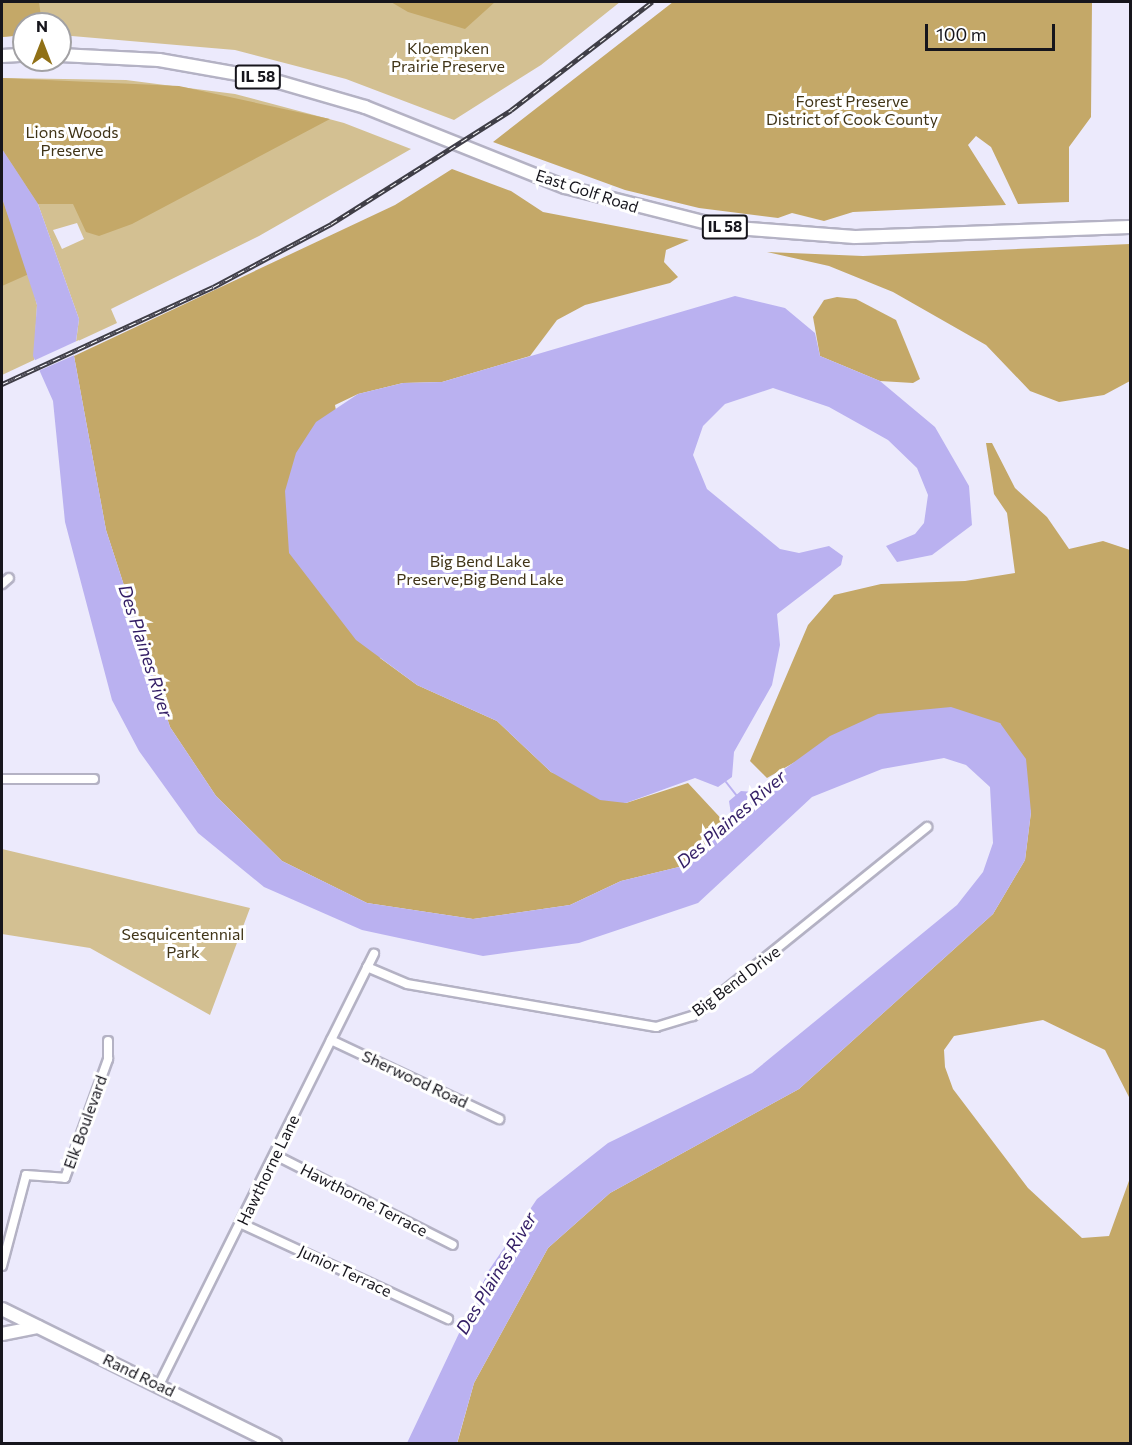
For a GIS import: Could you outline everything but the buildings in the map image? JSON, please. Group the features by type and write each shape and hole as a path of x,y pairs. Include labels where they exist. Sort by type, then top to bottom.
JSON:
{"main road":[{"name":"East Golf Road","path":"72,56 159,60 272,80 365,107 565,187 723,227 855,237 1131,226"},
{"name":"Rand Road","path":"2,1309 275,1443"},
{"path":"2,1334 39,1327"}],"street":[{"path":"2,779 93,779"},
{"name":"Big Bend Drive","path":"367,967 408,984 656,1027 693,1016 927,827"},
{"name":"Hawthorne Lane","path":"159,1385 242,1224 374,954"},
{"name":"Sherwood Road","path":"331,1040 499,1119"},
{"name":"Elk Boulevard","path":"2,1266 26,1175 64,1178 108,1059 108,1041"},
{"name":"Hawthorne Terrace","path":"275,1155 453,1245"},
{"name":"Junior Terrace","path":"242,1224 448,1319"}],"green space":[{"name":"Kloempken Prairie Preserve","path":"2,2 620,2 541,65 454,120 346,79 235,50 72,36 72,12 12,12 12,36 2,37"},
{"path":"2,2 39,2 40,12 12,12 12,36 2,37"},
{"path":"391,2 495,2 465,29 408,12"},
{"name":"Forest Preserve District of Cook County","path":"673,2 1092,2 1091,117 1069,147 1069,202 1018,204 991,147 976,136 968,145 1006,205 853,212 824,221 792,213 778,218 699,208 625,190 493,142"},
{"name":"Lions Woods Preserve","path":"2,78 126,80 235,94 344,123 411,149 259,236 111,309 117,323 76,342 79,319 38,204 29,274 37,305 34,360 2,375","holes":["77,223 84,239 62,249 53,230"]},
{"name":"Lions Woods Preserve","path":"2,78 179,86 330,119 132,224 99,236 86,232 73,204 38,204 2,149"},
{"path":"452,169 511,191 543,212 689,240 666,250 664,262 678,277 670,283 585,305 557,320 530,356 442,382 403,383 358,394 335,405 380,658 417,685 497,721 551,772 626,803 688,783 728,826 679,867 621,881 570,905 473,919 367,903 282,861 216,796 170,727 106,530 74,356 395,205"},
{"path":"2,198 29,274 2,286"},
{"path":"1130,244 1130,381 1104,395 1059,402 1030,391 986,345 893,292 829,266 767,252 863,256"},
{"path":"837,297 856,299 896,320 920,379 913,383 880,381 820,356 813,317 824,300"},
{"path":"986,443 992,443 1015,488 1047,517 1069,549 1103,541 1130,550 1130,1099 1105,1050 1043,1020 954,1036 944,1050 945,1067 953,1089 1028,1188 1082,1238 1109,1236 1130,1178 1130,1443 457,1444 474,1383 548,1248 610,1193 799,1089 993,914 1025,860 1031,812 1000,723 795,762 767,778 750,761 808,625 834,595 881,584 965,581 1015,573 1007,513 994,494"},
{"name":"Sesquicentennial Park","path":"2,849 250,908 210,1015 90,948 2,934"}],"water":[{"name":"Des Plaines River","path":"2,149 38,204 79,319 74,356 106,530 170,727 216,796 282,861 367,903 473,919 570,905 621,881 679,867 732,821 729,801 741,791 753,792 830,736 878,714 951,707 1000,723 1026,759 1031,812 1025,860 993,914 799,1089 610,1193 548,1248 474,1383 457,1443 407,1443 489,1270 537,1199 608,1143 752,1073 957,905 983,872 993,843 990,787 966,765 944,758 882,769 812,797 698,903 579,943 483,956 362,930 264,887 198,833 139,751 112,700 65,522 53,401 33,356 37,305 2,198"},
{"path":"735,296 785,308 815,333 820,356 880,381 935,427 969,486 972,525 932,555 897,562 886,546 915,534 924,523 928,495 917,468 888,440 829,407 773,388 725,404 703,426 693,455 707,489 780,549 799,553 829,546 843,556 841,565 777,614 780,645 772,685 734,752 732,777 718,787 695,778 626,803 600,800 551,772 497,721 417,685 356,640 289,553 285,491 296,453 316,422 358,394 403,383 442,382"}],"pier":[{"path":"79,340 77,354 34,373 31,362"}],"waterway":[{"name":"Des Plaines River","path":"726,782 737,796"}],"railway":[{"path":"2,384 213,287 331,224 511,110 652,2"}],"park label":[{"name":"Big Bend Lake Preserve;Big Bend Lake","path":"480,570"}]}
